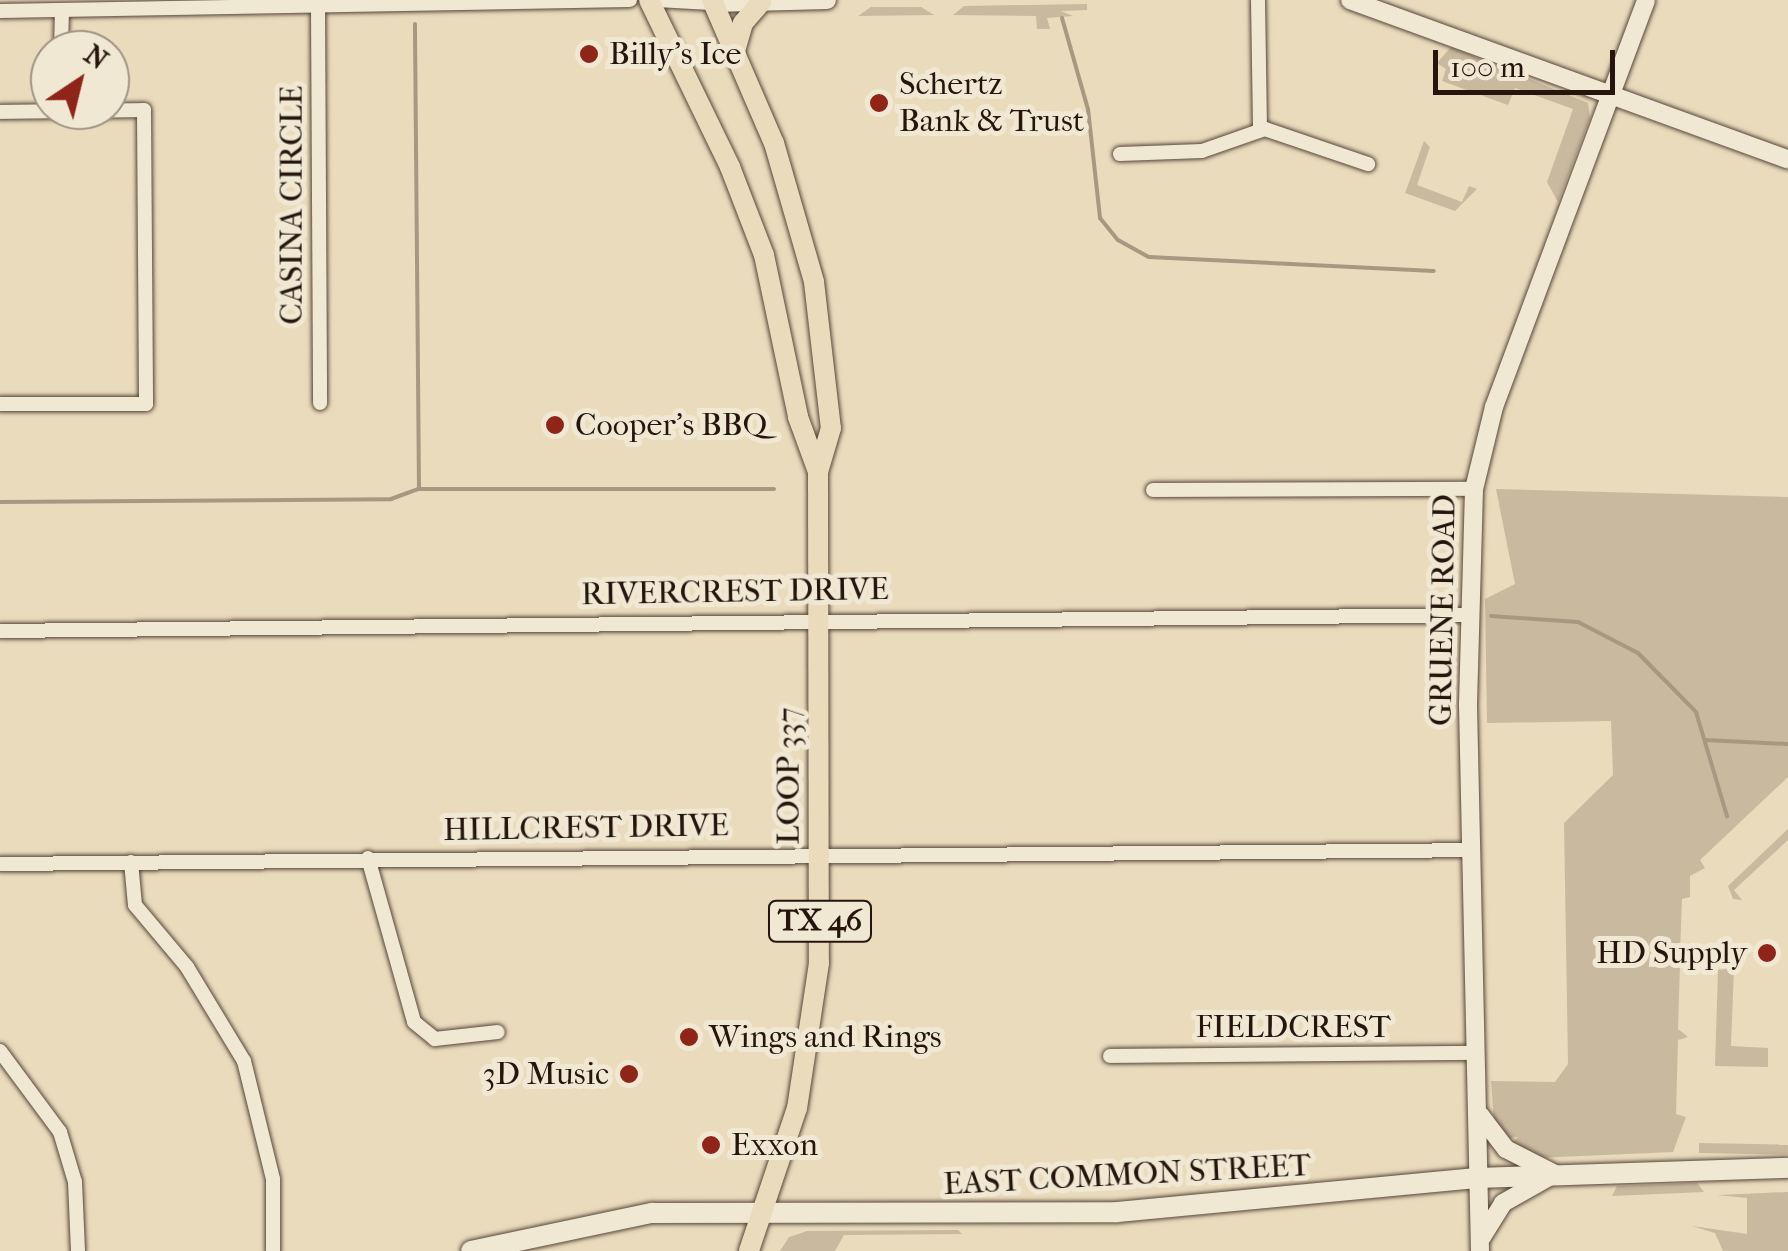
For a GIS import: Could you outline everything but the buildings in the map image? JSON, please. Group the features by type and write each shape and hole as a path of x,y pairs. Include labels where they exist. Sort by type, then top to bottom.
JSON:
{"main road":[{"name":"LOOP 337","path":"652,0 730,167 764,255 798,417 818,472"},
{"name":"LOOP 337","path":"712,1 774,143 814,282 831,428 818,472 819,964 810,1042 784,1155 748,1251"},
{"path":"736,50 745,19 760,2"},
{"name":"EAST COMMON STREET","path":"471,1251 614,1218 1116,1212 1479,1178 1788,1168"}],"street":[{"path":"0,11 630,0"},
{"path":"652,0 827,0"},
{"path":"1258,0 1260,128"},
{"path":"1350,0 1611,98 1788,159"},
{"name":"GRUENE ROAD","path":"1480,1247 1471,614 1474,490 1494,407 1646,0"},
{"name":"CASINA CIRCLE","path":"318,5 320,404"},
{"path":"62,10 62,30"},
{"path":"0,112 144,110 146,404 0,404"},
{"path":"1120,154 1202,151 1260,128 1368,164"},
{"path":"1153,490 1474,490"},
{"name":"RIVERCREST DRIVE","path":"0,630 1471,614"},
{"name":"HILLCREST DRIVE","path":"0,864 1473,850"},
{"path":"368,858 414,1022 435,1039 498,1032"},
{"path":"131,862 142,918 187,967 244,1061 273,1179 273,1251"},
{"path":"0,1052 60,1132 74,1182 78,1251"},
{"name":"FIELDCREST","path":"1110,1056 1477,1053"},
{"path":"1478,1112 1503,1147 1556,1174"},
{"path":"1480,1247 1503,1203 1556,1174"}],"shaded area":[{"path":"1087,4 1087,10 1061,11 1073,16 1047,18 1050,29 1037,29 1036,16 953,15 964,6"},
{"path":"871,7 921,7 934,15 858,16"},
{"path":"1451,47 1588,103 1590,118 1558,202 1547,182 1573,109 1515,88 1508,105 1442,81 1446,69 1437,63"},
{"path":"1424,141 1430,147 1417,185 1462,202 1469,186 1477,189 1455,211 1405,193"},
{"path":"1496,489 1788,497 1788,777 1700,860 1705,868 1690,876 1690,897 1682,899 1680,954 1691,961 1680,964 1678,1029 1688,1037 1678,1040 1676,1114 1686,1117 1673,1152 1536,1158 1510,1146 1518,1137 1503,1139 1494,1122 1491,1081 1555,1082 1568,1064 1564,823 1613,775 1611,721 1487,723 1485,599 1515,584"},
{"path":"1788,829 1788,840 1734,890 1742,900 1733,899 1728,886"},
{"path":"1734,968 1731,1046 1768,1048 1768,1067 1715,1066 1718,970"},
{"path":"1699,1143 1788,1145 1788,1155 1699,1153"},
{"path":"1697,1183 1704,1192 1612,1196 1617,1186"},
{"path":"1788,1192 1788,1251 1723,1251 1715,1233 1692,1226 1747,1234 1747,1198 1717,1195"},
{"path":"958,1230 962,1234 844,1235 835,1251 780,1251 789,1237 807,1231"}],"waterway":[{"path":"1062,18 1088,109 1100,218 1118,240 1149,257 1434,271"},
{"path":"0,502 391,499 419,489 415,24"},
{"path":"419,489 774,489"},
{"path":"1491,616 1578,622 1638,653 1696,712 1727,816"},
{"path":"1705,740 1788,744"}],"place":[{"name":"Billy's Ice","path":"589,54"},
{"name":"Schertz Bank & Trust","path":"879,103"},
{"name":"Cooper's BBQ","path":"555,425"},
{"name":"HD Supply","path":"1767,953"},
{"name":"Wings and Rings","path":"689,1037"},
{"name":"3D Music","path":"629,1074"},
{"name":"Exxon","path":"711,1145"}]}
